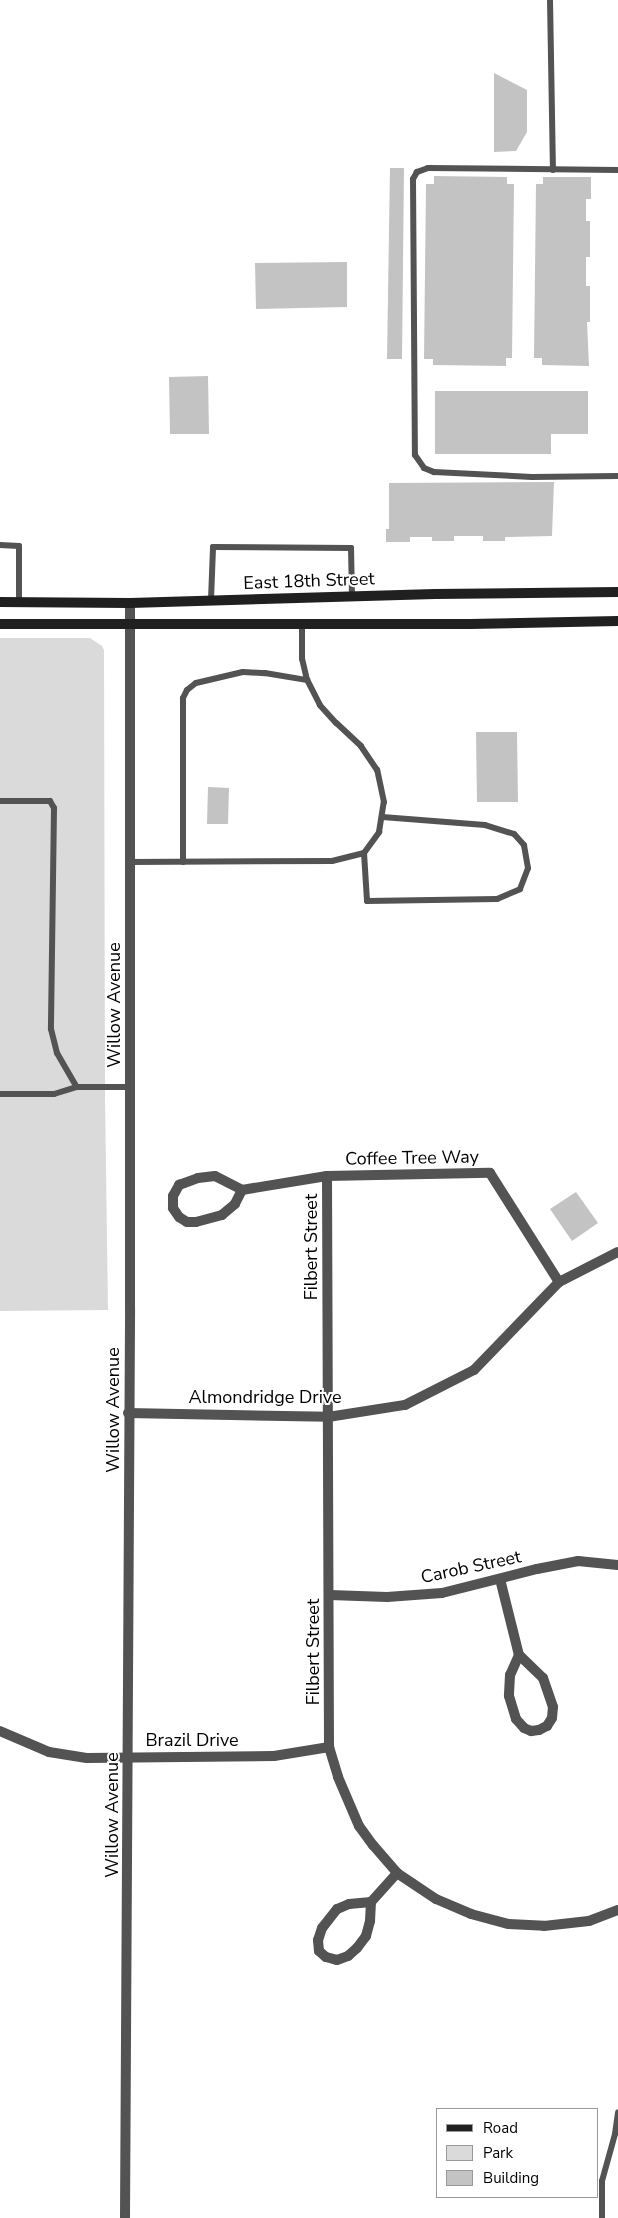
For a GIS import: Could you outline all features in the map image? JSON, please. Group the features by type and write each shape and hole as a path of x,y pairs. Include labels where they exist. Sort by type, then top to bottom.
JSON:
{"main road":[{"name":"East 18th Street","path":"0,602 130,602 618,592"},
{"path":"0,624 618,621"}],"street":[{"name":"Willow Avenue","path":"125,2218 128,1757 130,602"},
{"name":"Coffee Tree Way","path":"327,1176 490,1173 558,1282"},
{"path":"242,1190 235,1204 222,1215 196,1222 187,1222 178,1217 173,1208 173,1196 179,1185 198,1178 214,1176 242,1190 327,1176"},
{"name":"Filbert Street","path":"327,1176 330,1595 329,1747 338,1777 360,1826 397,1873 436,1899 471,1914 509,1924 544,1926 589,1921 618,1910"},
{"name":"Almondridge Drive","path":"128,1413 328,1417 405,1405 474,1370 558,1282 618,1252"},
{"name":"Carob Street","path":"330,1595 387,1597 442,1594 537,1569 578,1562 618,1565"},
{"path":"500,1580 519,1655 543,1678 553,1707 552,1718 547,1726 539,1730 531,1731 524,1728 516,1719 509,1696 510,1675 519,1655"},
{"name":"Brazil Drive","path":"0,1731 49,1752 87,1758 274,1756 329,1747"},
{"path":"371,1902 349,1904 338,1909 322,1928 318,1940 319,1951 326,1957 337,1960 348,1956 356,1948 366,1936 370,1921 371,1902 397,1873"}],"lane":[{"path":"550,0 553,170"},
{"path":"618,170 428,168 417,172 413,179 415,455 424,468 434,472 532,477 618,476"},
{"path":"0,545 19,546 19,602"},
{"path":"211,600 213,547 351,548 352,596"},
{"path":"302,624 302,659 307,680 320,705 361,746 378,770 384,802 379,832 364,853 367,901 497,899 520,888 528,868 524,845 514,834 485,825 382,817"},
{"path":"182,862 182,698 187,690 196,683 243,672 265,673 307,680"},
{"path":"0,800 50,801 54,808 51,1029 57,1053 77,1087"},
{"path":"130,862 332,861 364,853"},
{"path":"0,1094 54,1094 77,1087 130,1087"},
{"path":"602,2218 602,2181 615,2134 618,2112"}],"green space":[{"path":"0,638 90,638 102,646 104,650 105,1097 108,1310 0,1311"}],"building":[{"path":"494,73 527,90 527,132 516,151 494,152"},
{"path":"390,168 404,168 402,359 387,359"},
{"path":"434,176 507,177 507,184 514,184 512,358 506,358 506,366 433,365 433,359 424,359 426,184 434,184"},
{"path":"543,177 591,177 591,199 586,199 586,221 590,221 590,257 586,257 586,286 590,286 590,322 587,322 589,366 542,365 542,358 534,358 536,184 543,184"},
{"path":"347,262 347,307 256,309 255,263"},
{"path":"208,376 209,434 170,434 169,377"},
{"path":"435,391 588,391 588,434 551,434 551,454 435,454"},
{"path":"554,482 552,536 505,537 505,541 483,541 483,536 454,536 454,541 432,541 432,537 410,537 410,542 386,542 386,529 389,529 389,483"},
{"path":"476,732 517,732 518,802 477,802"},
{"path":"208,787 229,788 228,824 207,824"},
{"path":"576,1192 598,1223 572,1241 550,1209"}]}
